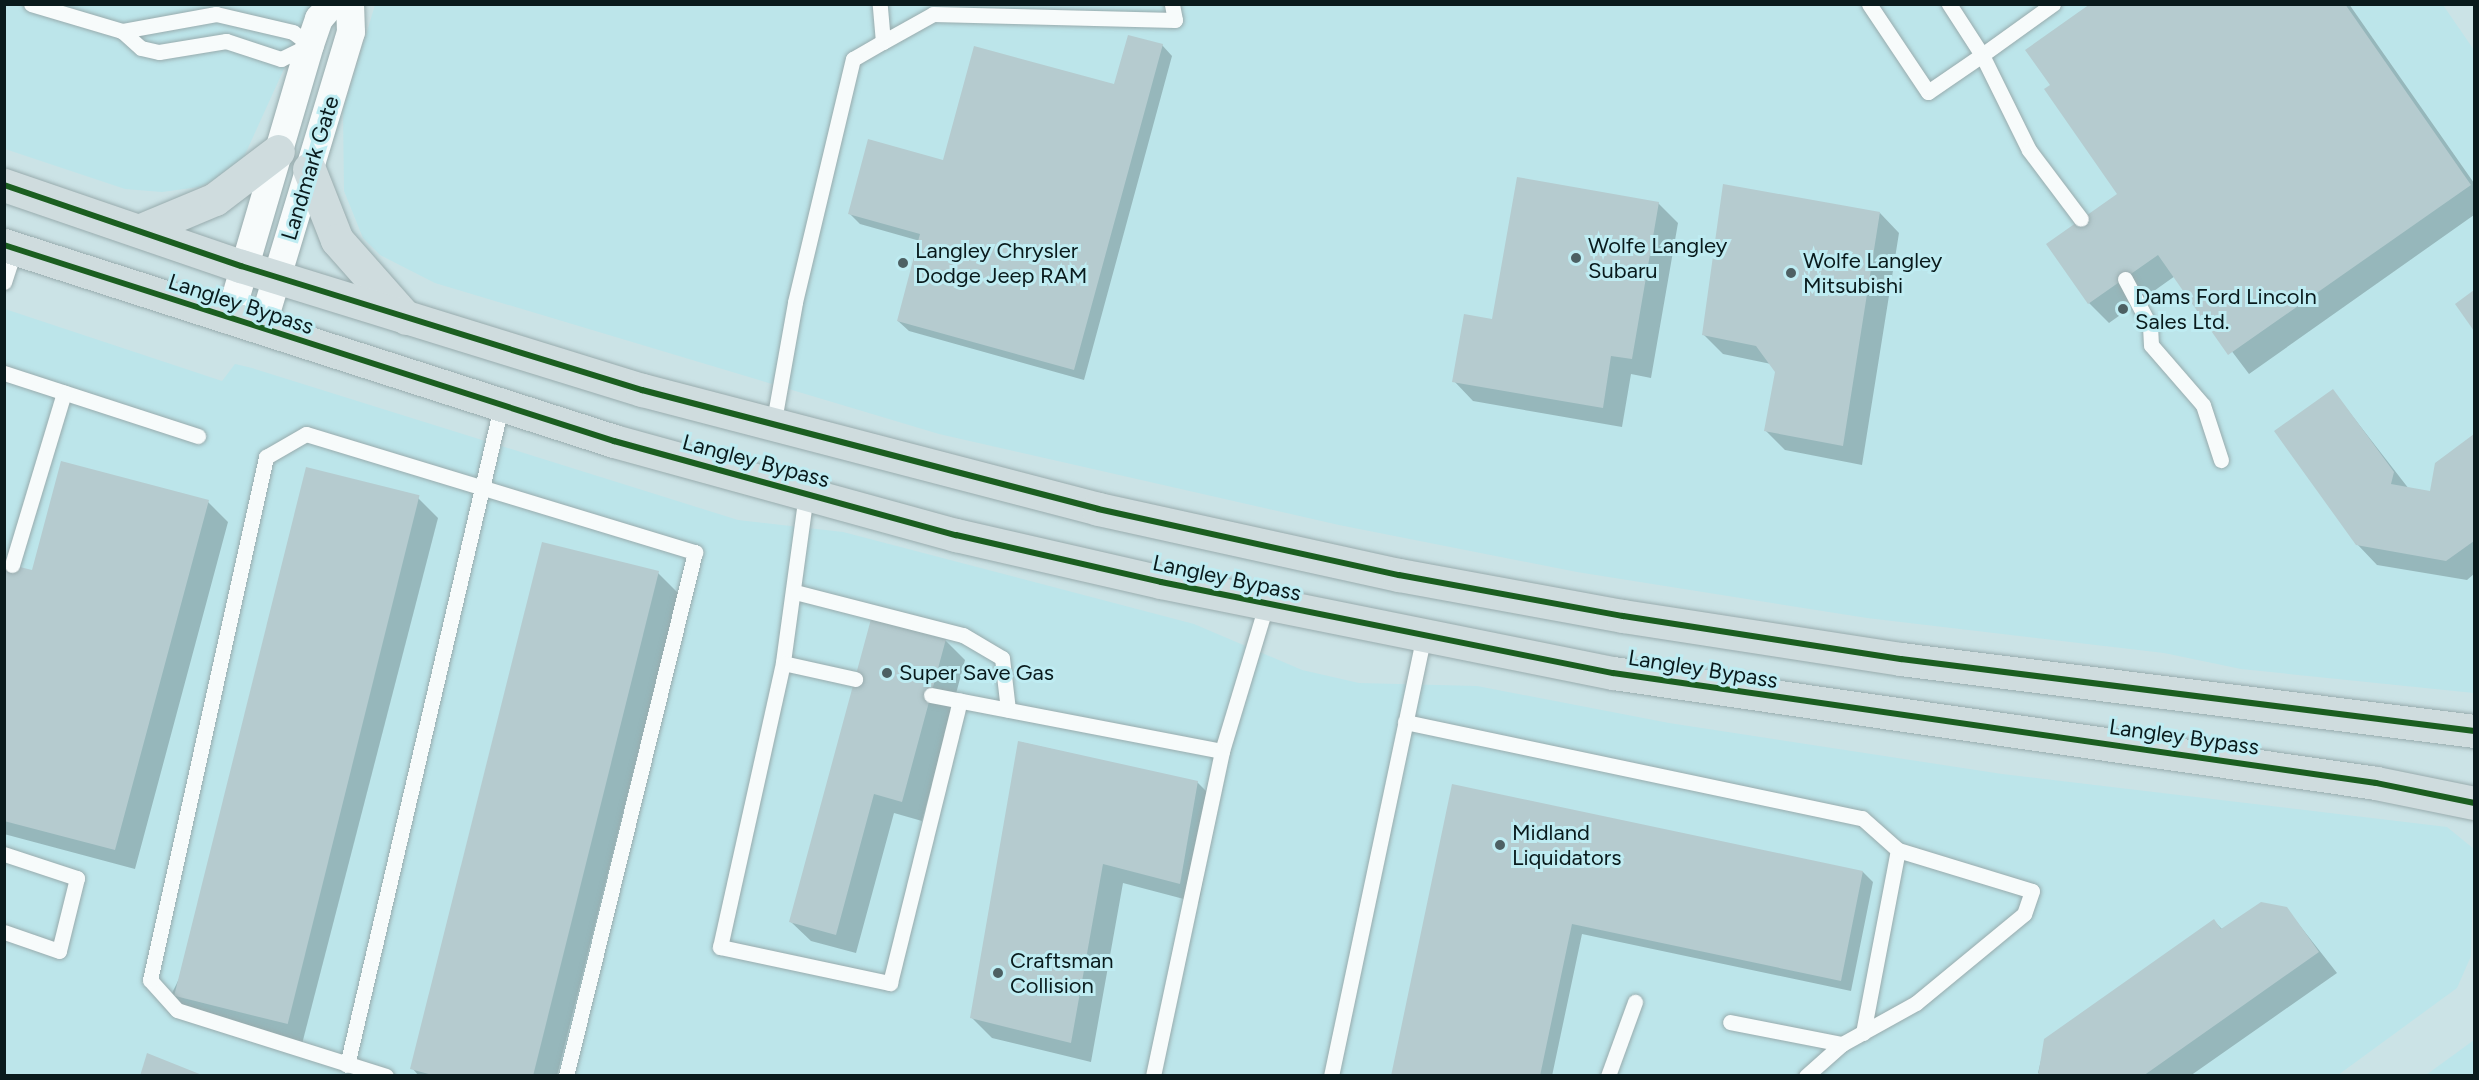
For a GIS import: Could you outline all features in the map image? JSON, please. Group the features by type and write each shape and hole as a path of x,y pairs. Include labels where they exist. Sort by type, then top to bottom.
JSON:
{"highway":[{"path":"141,230 215,199 278,151"},
{"path":"309,169 337,240 407,319"},
{"name":"Langley Bypass","path":"4,185 277,278 407,319 773,426 1098,509 1399,575 1611,614 1912,661 2475,731"},
{"name":"Langley Bypass","path":"10,247 501,407 806,494 956,535 1266,605 1423,639 1612,673 2376,783 2475,803"}],"street":[{"name":"Landmark Gate","path":"229,320 241,266 310,45 320,19 332,4"},
{"name":"Landmark Gate","path":"261,330 351,32 350,4"}],"lane":[{"path":"31,4 122,31 141,48 159,52 226,41 281,59 310,45 293,32 216,14 122,31"},
{"path":"880,4 884,42"},
{"path":"773,426 795,302 853,59 933,14 1175,20 1172,4"},
{"path":"1869,4 1928,92 2053,4"},
{"path":"1949,4 1982,55 2029,150 2081,219"},
{"path":"4,282 10,247"},
{"path":"2125,279 2150,326 2151,345 2203,405 2220,460"},
{"path":"4,373 198,436"},
{"path":"12,565 64,393"},
{"path":"347,1065 501,407"},
{"path":"386,1076 177,1010 150,980 266,457 306,434 695,552 566,1076"},
{"path":"806,494 795,592 783,663 720,947 890,983 960,701"},
{"path":"795,592 963,635 1002,658 1008,710"},
{"path":"1153,1076 1222,751 1266,605"},
{"path":"1331,1076 1423,639"},
{"path":"783,663 855,678"},
{"path":"931,696 1222,751"},
{"path":"1405,722 1862,818 1898,850 2031,891 2024,914 1916,1003 1842,1044 1806,1076"},
{"path":"1863,1033 1898,850"},
{"path":"4,854 77,878 59,951 4,932"},
{"path":"1608,1076 1635,1002"},
{"path":"1730,1022 1842,1044"}],"shaded area":[{"path":"5,5 313,5 243,159 225,176 199,187 162,192 125,189 5,149"},
{"path":"375,5 2443,5 2474,50 2474,693 2241,669 2164,653 1867,618 1577,572 1339,525 939,434 435,283 380,255 363,238 344,191 343,111"},
{"path":"5,309 222,381 235,364 252,368 738,520 843,532 1194,624 1302,670 1359,683 1477,686 1669,723 2002,774 2447,827 2474,849 2471,956 2457,988 2338,1075 5,1076"},
{"path":"2474,1040 2474,1075 2426,1075"}],"building":[{"path":"2090,4 2345,4 2471,185 2228,355 2158,255 2088,304 2046,244 2117,194 2044,89 2050,85 2025,50"},
{"path":"1128,35 1163,44 1074,370 897,321 920,234 848,214 868,139 943,160 974,46 1114,84"},
{"name":"Wolfe Langley Subaru","path":"1517,177 1659,202 1632,359 1611,356 1603,408 1452,382 1464,314 1492,319"},
{"name":"Wolfe Langley Mitsubishi","path":"1723,184 1880,212 1843,446 1764,431 1775,372 1756,346 1702,335"},
{"path":"2474,290 2474,331 2455,304"},
{"path":"2333,389 2394,472 2391,484 2430,491 2435,463 2474,434 2474,541 2446,561 2356,545 2274,431"},
{"path":"61,461 209,500 115,850 4,821 4,563 32,570"},
{"path":"306,467 420,495 288,1024 174,996"},
{"path":"542,542 659,571 533,1076 436,1076 410,1069"},
{"path":"871,619 946,639 902,802 874,794 836,935 789,922"},
{"path":"1018,741 1198,781 1180,884 1103,864 1071,1043 970,1018"},
{"path":"1452,784 1863,871 1841,981 1572,924 1540,1076 1391,1076"},
{"path":"2261,902 2287,907 2319,952 2143,1076 2038,1076 2044,1039 2214,919 2221,929"},
{"path":"147,1053 202,1075 202,1076 140,1076"}],"cycle path":[{"path":"4,185 241,266 642,390 1098,509 1399,575 1623,616 1901,659 2474,731"},
{"path":"4,245 614,441 956,535 1161,582 1613,673 2376,783 2474,803"}],"place":[{"name":"Wolfe Langley Subaru","path":"1576,258"},
{"name":"Langley Chrysler Dodge Jeep RAM","path":"903,263"},
{"name":"Wolfe Langley Mitsubishi","path":"1791,273"},
{"name":"Dams Ford Lincoln Sales Ltd.","path":"2123,309"},
{"name":"Super Save Gas","path":"887,673"},
{"name":"Midland Liquidators","path":"1500,845"},
{"name":"Craftsman Collision","path":"998,973"}]}
